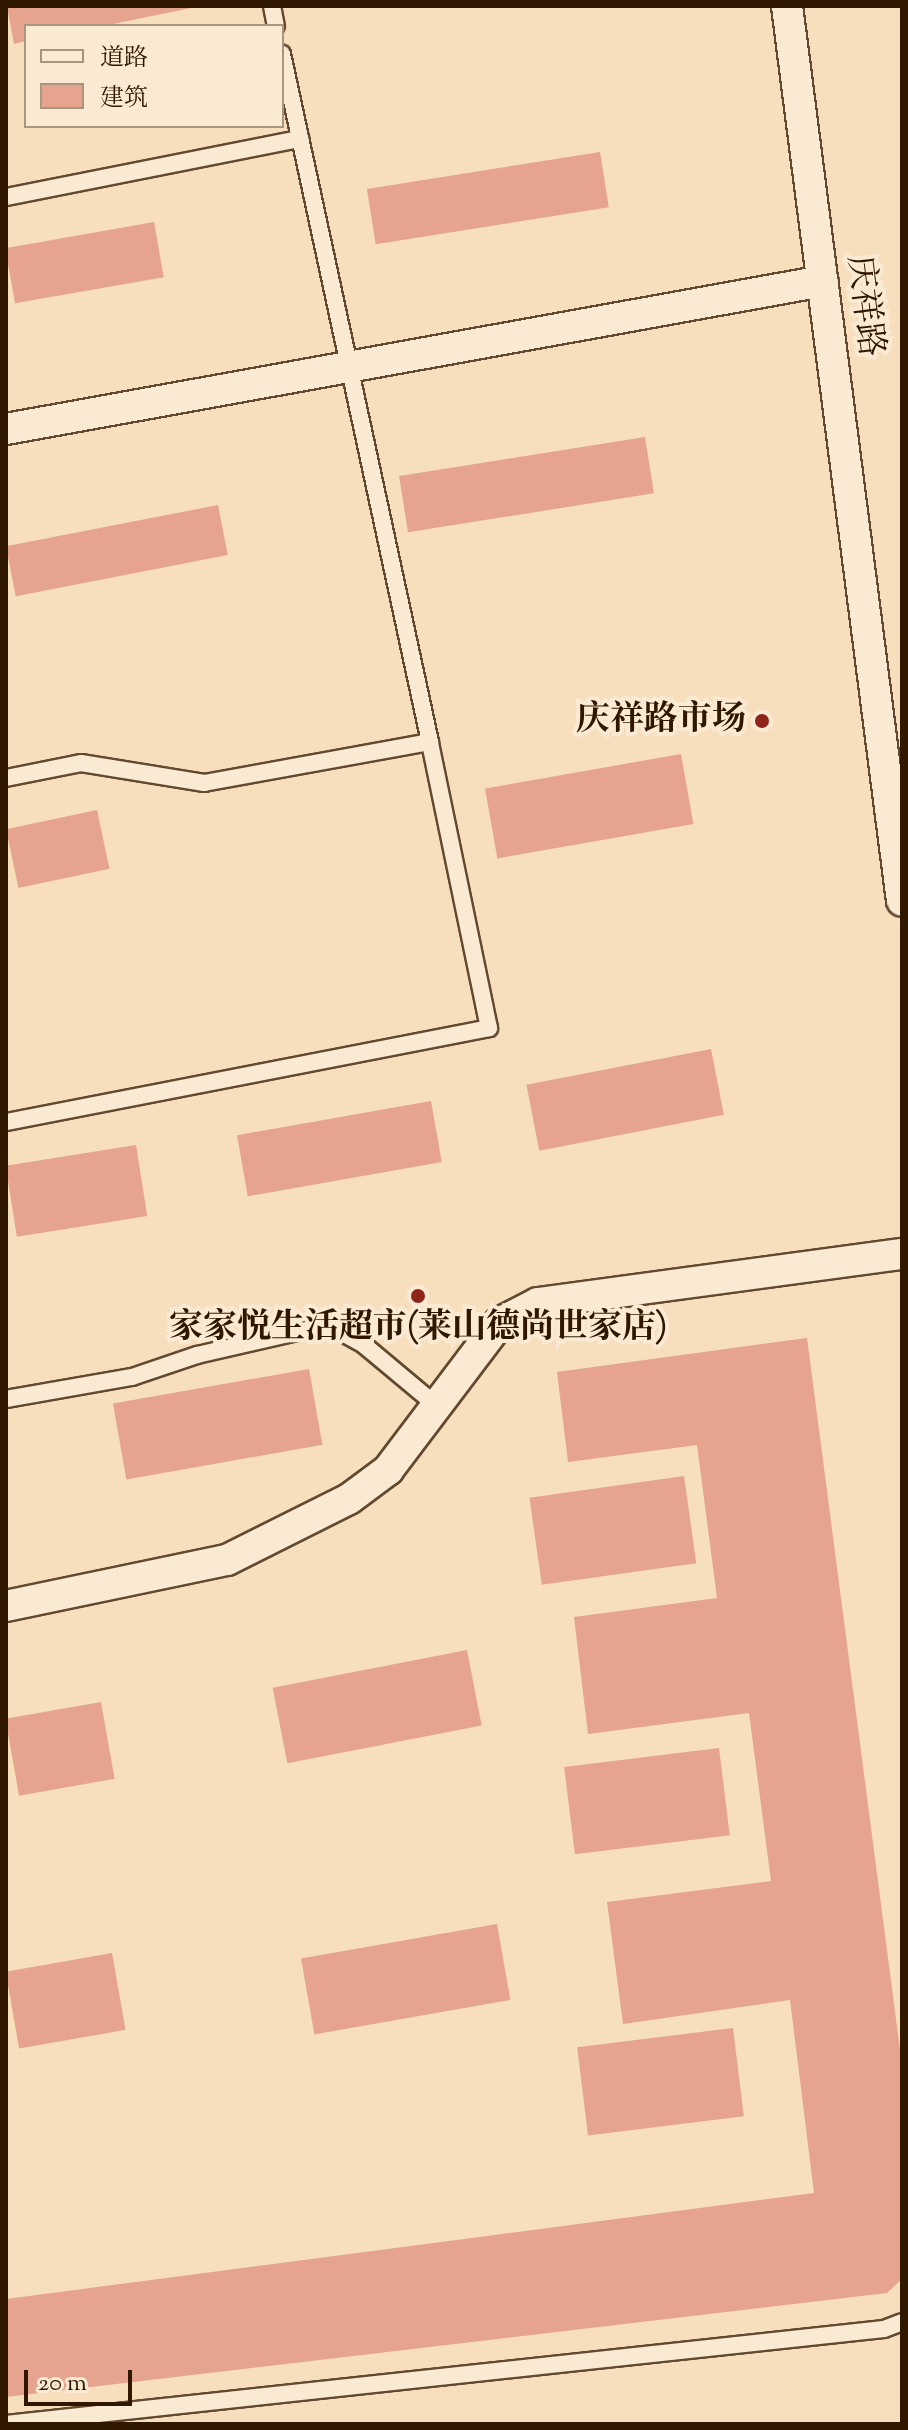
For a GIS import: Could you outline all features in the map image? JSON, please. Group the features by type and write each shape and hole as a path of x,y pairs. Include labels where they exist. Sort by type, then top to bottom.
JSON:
{"street":[{"name":"庆祥路","path":"787,6 902,901"},
{"path":"6,429 823,281"},
{"path":"6,1606 227,1560 281,1536 349,1499 388,1470 499,1323 538,1303 902,1254"}],"lane":[{"path":"6,1122 489,1028 284,63"},
{"path":"6,197 300,139"},
{"path":"6,778 81,763 204,783 430,742"},
{"path":"6,1399 132,1377 197,1355 315,1328 339,1331 364,1345 437,1406"},
{"path":"6,2424 869,2331 902,2322"}],"building":[{"path":"7,6 196,6 113,24 24,24 24,42 14,44"},
{"path":"600,152 609,207 376,244 367,189"},
{"path":"154,222 164,277 15,303 6,248"},
{"path":"645,437 654,493 408,532 399,476"},
{"path":"218,505 228,555 16,596 6,546"},
{"path":"681,754 693,824 497,858 485,789"},
{"path":"97,810 109,869 19,888 6,829"},
{"path":"711,1049 724,1115 539,1151 526,1085"},
{"path":"431,1101 442,1162 248,1196 237,1135"},
{"path":"136,1145 147,1216 17,1237 6,1166"},
{"path":"807,1338 902,2065 902,2279 887,2293 6,2397 6,2299 814,2193 790,2000 623,2024 607,1902 771,1881 749,1713 588,1734 574,1617 717,1598 697,1445 568,1462 557,1372"},
{"path":"309,1369 322,1445 126,1479 113,1404"},
{"path":"684,1476 696,1563 542,1585 530,1498"},
{"path":"467,1650 482,1726 287,1763 273,1688"},
{"path":"101,1702 115,1779 19,1796 6,1719"},
{"path":"719,1748 730,1835 575,1854 564,1767"},
{"path":"497,1924 510,2000 314,2034 301,1959"},
{"path":"112,1953 126,2030 19,2049 6,1972"},
{"path":"733,2028 744,2116 588,2135 577,2047"}],"place":[{"name":"庆祥路市场","path":"762,721"},
{"name":"家家悦生活超市(莱山德尚世家店)","path":"418,1296"}]}
